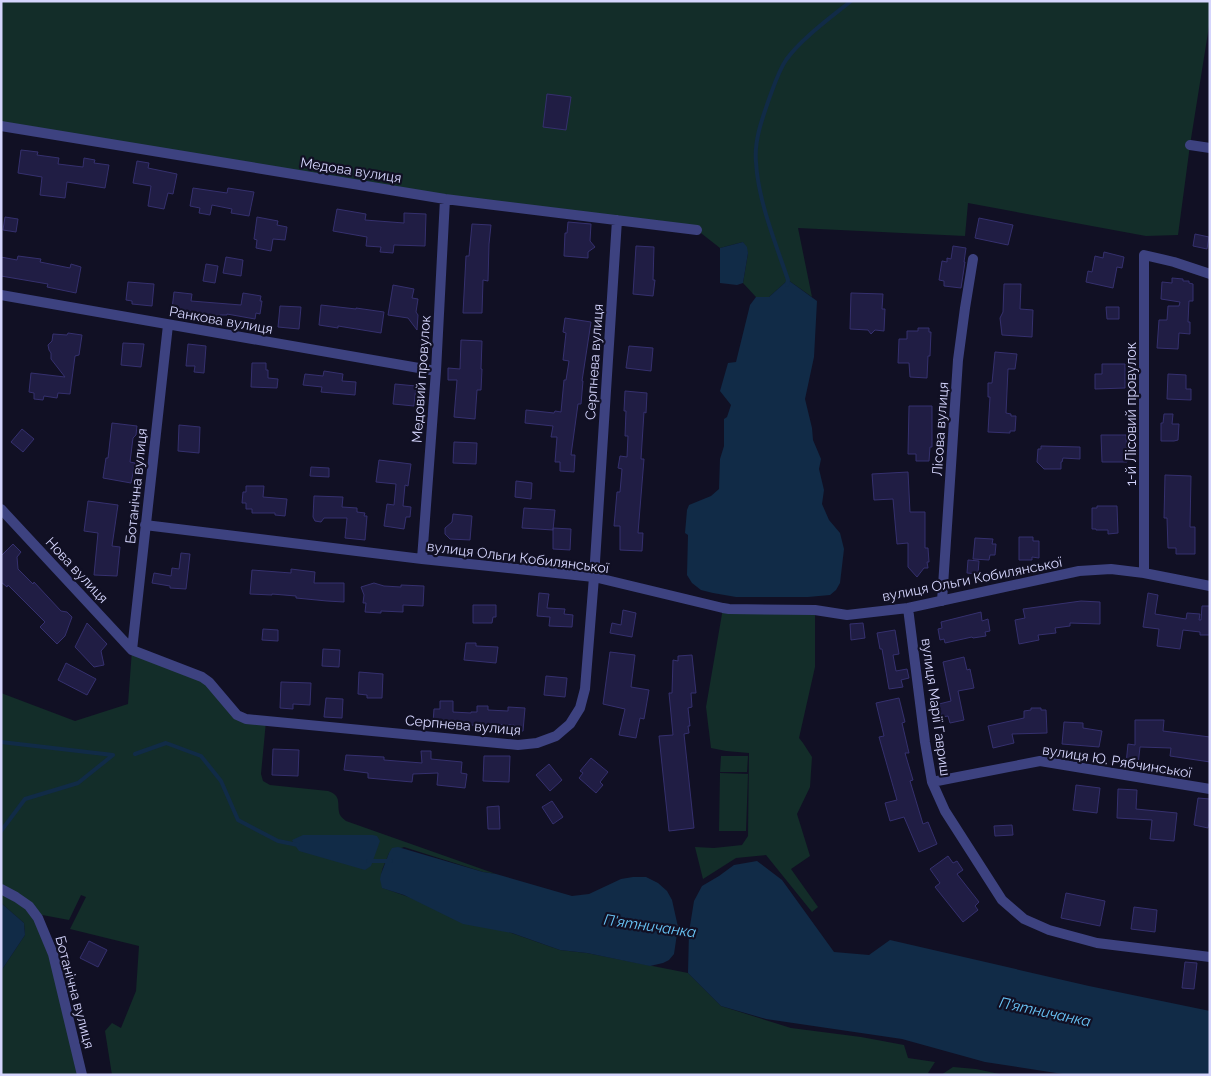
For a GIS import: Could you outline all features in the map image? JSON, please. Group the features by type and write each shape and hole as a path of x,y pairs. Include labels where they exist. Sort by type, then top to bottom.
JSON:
{"street":[{"name":"Медова вулиця","path":"1,126 445,199 697,230"},
{"path":"1190,145 1210,148"},
{"name":"Медовий провулок","path":"422,559 436,371 445,199"},
{"name":"Серпнева вулиця","path":"132,650 202,677 209,682 237,715 246,718 518,745 537,744 556,736 570,724 580,708 585,690 617,220"},
{"name":"1-й Лісовий провулок","path":"1144,573 1144,255 1174,262 1210,274"},
{"name":"Лісова вулиця","path":"942,601 958,360 973,259"},
{"name":"Ранкова вулиця","path":"1,296 436,371"},
{"name":"Ботанічна вулиця","path":"132,650 168,325"},
{"name":"Нова вулиця","path":"1,509 132,650"},
{"name":"вулиця Ольги Кобилянської","path":"145,525 422,559 594,577 723,608 815,610 847,615 908,608 1079,571 1111,569 1144,573 1210,586"},
{"name":"вулиця Марії Гавриш","path":"908,608 932,782 945,811 1002,900 1024,919 1049,930 1097,943 1210,957"},
{"name":"вулиця Ю. Рябчинської","path":"932,782 1040,761 1210,789"},
{"name":"Ботанічна вулиця","path":"1,889 29,906 38,918 53,954 82,1075"}],"green space":[{"path":"1,1 1210,1 1210,20 1178,235 1146,236 968,203 965,236 798,228 812,297 788,280 769,297 756,297 743,283 748,253 743,242 720,248 697,230 445,199 1,126"},
{"path":"723,608 815,610 815,667 799,738 812,757 810,787 797,814 810,856 791,869 818,907 812,912 766,855 736,858 703,879 695,847 714,848 742,845 748,836 749,753 711,748 706,707"},
{"path":"132,650 202,677 237,715 266,721 261,774 263,781 270,785 328,791 336,795 340,815 346,821 496,874 483,872 404,847 389,853 381,874 383,888 560,950 587,953 688,973 721,1006 791,1028 861,1037 904,1045 908,1058 935,1062 928,1073 934,1075 112,1075 105,1031 112,1023 121,1028 136,991 139,946 70,929 86,897 81,895 69,920 37,914 50,955 79,1075 1,1075 1,971 25,935 24,923 1,903 1,693 75,721 128,704"},
{"path":"721,756 748,756 747,772 720,772"},
{"path":"720,773 748,774 746,831 719,831"},
{"path":"953,1067 976,1069 1004,1075 941,1075"}],"water":[{"path":"743,242 747,247 748,253 743,283 737,285 720,283 720,248"},
{"path":"788,280 817,301 814,357 805,399 813,440 821,459 819,469 824,490 822,504 829,520 840,533 844,549 840,583 830,595 808,597 736,597 701,590 692,583 687,575 688,535 685,533 687,510 689,505 711,496 719,489 720,459 724,446 724,419 727,417 731,405 720,391 728,363 736,362 750,305 756,297 769,297"},
{"path":"303,835 373,835 377,836 380,841 371,866 365,870 299,851 292,840"},
{"path":"398,847 572,896 589,894 621,879 646,877 658,883 667,891 672,900 678,927 674,954 663,963 650,966 587,953 560,950 512,933 463,924 404,895 382,888 381,874 389,853 392,848"},
{"path":"757,861 782,880 834,952 869,955 890,940 1089,986 1210,1011 1210,1075 1069,1075 985,1062 902,1039 766,1019 721,1006 688,973 689,932 694,901 702,886 734,865"},
{"path":"1,903 24,923 25,935 1,971"}],"building":[{"path":"547,94 571,97 566,130 543,127"},
{"path":"21,150 38,152 37,155 59,158 58,164 83,167 84,158 95,160 94,163 109,165 105,188 67,182 65,198 40,195 42,177 18,173"},
{"path":"137,161 149,163 148,168 177,174 173,194 168,193 164,209 148,206 151,186 133,183"},
{"path":"193,188 227,193 228,188 254,192 249,216 231,213 232,209 212,205 210,215 199,213 200,208 190,206"},
{"path":"337,209 366,214 365,220 404,223 404,213 426,214 425,246 394,245 393,253 380,252 381,247 366,246 367,237 333,231"},
{"path":"5,217 18,219 16,232 3,230"},
{"path":"257,217 278,221 277,225 287,227 285,240 273,239 271,251 256,248 257,240 254,239"},
{"path":"979,218 1013,225 1008,245 975,238"},
{"path":"568,222 591,224 590,241 595,247 588,252 588,258 564,256 565,233 567,233"},
{"path":"472,224 491,225 488,281 483,280 482,313 463,313 466,256 469,256"},
{"path":"1195,234 1209,237 1207,249 1193,246"},
{"path":"636,246 654,247 653,280 655,280 653,296 633,294"},
{"path":"953,246 966,248 961,288 944,286 944,281 939,280 942,261 947,262 947,258 951,259"},
{"path":"1104,252 1124,257 1122,268 1117,267 1113,288 1086,282 1088,271 1092,272 1095,256 1103,258"},
{"path":"18,256 41,259 40,262 70,268 71,264 81,267 76,293 47,287 48,284 1,276 1,257 17,260"},
{"path":"226,257 243,260 241,276 223,273"},
{"path":"206,264 218,266 215,283 203,281"},
{"path":"1172,278 1183,279 1183,281 1189,281 1189,283 1193,284 1193,301 1189,301 1188,322 1190,322 1190,334 1179,333 1178,349 1157,348 1159,320 1167,320 1168,306 1179,306 1180,302 1161,299 1162,282 1172,283"},
{"path":"128,282 154,284 152,306 132,304 132,301 126,300"},
{"path":"1004,284 1021,284 1020,309 1033,310 1032,337 1002,335 1000,318 1003,312"},
{"path":"393,285 414,289 412,298 418,299 416,312 418,315 417,330 408,318 388,315"},
{"path":"174,292 192,294 191,301 241,305 243,293 261,296 260,314 256,313 255,319 227,314 220,315 219,321 204,320 204,313 172,309"},
{"path":"851,293 883,294 882,309 885,309 884,331 875,330 871,334 868,330 850,329"},
{"path":"321,305 384,312 381,333 319,325"},
{"path":"280,306 301,307 299,329 278,327"},
{"path":"1106,307 1119,307 1119,319 1107,319"},
{"path":"565,318 591,322 582,381 581,404 578,404 571,455 575,455 574,472 560,471 560,462 555,462 557,437 551,437 553,426 525,423 526,410 561,412 564,380 566,380 569,361 563,360 566,333 563,332"},
{"path":"918,328 929,328 929,332 931,332 927,378 910,377 909,363 898,363 899,339 907,339 907,331 918,331"},
{"path":"68,333 82,335 79,355 75,356 70,394 58,393 57,398 44,396 43,400 34,399 34,393 29,392 31,373 65,377 51,359 48,345 52,341 53,334 67,335"},
{"path":"461,340 482,341 481,390 477,390 475,419 454,417 457,380 448,380 448,368 460,369"},
{"path":"123,343 144,344 141,367 121,365"},
{"path":"188,344 206,346 204,373 194,372 195,366 186,366"},
{"path":"629,346 653,348 651,371 626,368"},
{"path":"995,352 1017,354 1015,369 1008,369 1006,413 1016,416 1015,431 1010,431 1010,433 988,432 990,397 988,397 988,383 992,383"},
{"path":"252,363 266,363 268,378 278,379 277,388 251,387"},
{"path":"1102,364 1125,364 1125,388 1095,389 1095,374 1102,374"},
{"path":"324,371 343,374 342,381 356,382 355,395 321,392 322,387 303,385 305,374 323,376"},
{"path":"1168,374 1186,375 1186,389 1191,389 1191,400 1167,399"},
{"path":"395,384 416,386 414,406 393,404"},
{"path":"625,391 647,393 646,413 644,412 641,459 644,459 638,533 643,533 642,551 620,550 620,526 614,526 617,492 620,492 622,469 618,468 620,456 627,457 628,436 625,436"},
{"path":"909,406 932,406 932,447 930,447 929,461 916,461 916,454 908,454"},
{"path":"1164,414 1173,414 1172,424 1179,424 1178,440 1161,441 1161,423 1163,423"},
{"path":"112,423 137,426 136,435 133,438 130,462 135,463 131,483 103,478 106,458 108,458"},
{"path":"179,425 200,427 199,453 178,451"},
{"path":"22,429 34,439 23,452 11,442"},
{"path":"1101,435 1126,435 1127,462 1102,462"},
{"path":"454,442 477,443 476,464 453,463"},
{"path":"1041,446 1080,447 1080,459 1063,458 1061,469 1044,469 1037,462 1038,449 1041,449"},
{"path":"379,460 411,464 408,486 405,485 403,506 411,507 410,517 406,517 404,529 384,526 387,504 394,505 396,484 376,482"},
{"path":"311,467 329,468 329,477 310,476"},
{"path":"908,472 910,512 925,512 925,548 928,548 929,562 927,562 928,568 924,568 917,577 908,567 908,543 897,544 893,499 874,500 872,474"},
{"path":"1165,475 1191,476 1190,527 1195,527 1195,554 1176,554 1176,548 1168,548 1167,518 1164,518"},
{"path":"516,481 532,483 531,499 515,497"},
{"path":"246,486 264,486 263,497 287,499 285,516 275,515 275,513 252,513 252,509 246,509 246,503 242,503 243,492 246,492"},
{"path":"314,496 343,497 342,507 357,508 357,512 365,513 364,516 367,516 365,540 345,538 347,518 324,518 321,522 315,521 313,517"},
{"path":"88,501 118,505 112,546 120,547 117,576 94,575 98,533 84,531"},
{"path":"1097,506 1117,506 1118,533 1108,534 1108,530 1092,529 1092,508 1097,508"},
{"path":"524,508 555,510 553,530 522,528"},
{"path":"453,514 472,516 470,540 450,539 445,534 445,528 452,522"},
{"path":"553,528 571,529 570,550 553,549"},
{"path":"1019,537 1033,537 1033,541 1039,541 1039,558 1032,557 1032,560 1019,560"},
{"path":"975,538 993,539 992,544 996,544 995,555 990,555 989,560 973,559"},
{"path":"13,544 21,552 17,557 18,569 33,584 34,582 61,611 67,612 72,617 65,636 57,644 40,627 45,622 8,585 7,587 1,582 1,556"},
{"path":"181,553 190,554 186,589 170,588 170,586 152,583 154,573 171,576 172,568 179,569"},
{"path":"968,560 979,561 978,574 967,573"},
{"path":"291,569 315,572 314,583 344,583 344,602 296,598 296,596 250,594 252,570 291,573"},
{"path":"374,583 384,586 424,586 423,606 403,605 403,612 365,612 366,603 363,603 364,595 361,587"},
{"path":"539,593 549,594 547,608 565,609 564,614 573,615 572,627 549,626 550,617 537,616"},
{"path":"1148,593 1158,595 1155,614 1186,619 1187,613 1200,614 1199,620 1201,620 1202,606 1210,606 1210,635 1200,635 1200,632 1183,630 1180,649 1157,646 1159,629 1143,627"},
{"path":"1081,601 1100,602 1100,624 1070,623 1070,626 1055,628 1056,633 1038,635 1039,640 1019,644 1015,620 1025,618 1023,609"},
{"path":"473,605 496,605 496,617 493,617 492,623 473,623"},
{"path":"623,610 636,613 632,637 610,633 612,623 621,625"},
{"path":"981,612 982,621 988,619 990,631 985,632 986,636 945,643 944,639 940,640 938,629 942,628 941,622"},
{"path":"87,623 107,644 101,651 104,665 94,667 75,647"},
{"path":"863,623 865,638 851,640 850,624"},
{"path":"263,629 278,630 278,641 262,640"},
{"path":"895,630 899,654 893,655 896,671 907,669 909,678 901,680 903,687 889,689 882,649 880,649 877,633"},
{"path":"466,643 476,643 476,646 498,647 496,663 464,660"},
{"path":"323,649 340,650 339,667 322,666"},
{"path":"610,652 635,655 631,687 649,690 644,719 640,718 636,738 619,735 625,709 603,704"},
{"path":"692,655 696,693 691,693 692,707 688,708 689,733 684,734 694,828 669,831 659,736 673,735 669,693 672,693 673,660 678,661 678,656"},
{"path":"964,657 967,670 970,669 974,688 958,691 964,720 950,723 948,716 942,717 939,704 951,701 943,662"},
{"path":"66,663 96,679 87,695 58,680"},
{"path":"359,672 383,674 382,698 367,698 367,695 358,694"},
{"path":"546,676 567,678 565,697 544,695"},
{"path":"281,682 311,683 310,705 293,704 293,709 280,708"},
{"path":"326,698 343,699 342,718 324,717"},
{"path":"899,698 905,722 902,723 909,753 905,753 913,780 910,781 923,824 928,822 937,844 919,852 904,817 890,821 885,803 897,800 879,737 884,736 876,703"},
{"path":"440,701 453,701 453,712 477,712 477,706 488,706 488,710 508,711 508,707 525,708 523,731 513,731 514,725 488,724 488,726 433,723 434,709 440,709"},
{"path":"1031,708 1046,710 1047,733 1012,734 1014,743 993,748 988,726 1024,718 1024,711 1031,710"},
{"path":"1135,720 1164,720 1163,731 1210,737 1210,762 1170,756 1171,748 1140,747 1138,765 1126,764 1128,744 1135,745"},
{"path":"1064,722 1083,723 1083,728 1102,731 1099,747 1062,744"},
{"path":"273,749 299,750 298,776 272,775"},
{"path":"421,751 431,751 431,759 462,762 461,773 467,774 465,788 437,785 438,773 413,774 412,782 368,778 368,773 344,770 346,755 384,757 384,760 422,763"},
{"path":"484,756 510,756 509,782 483,781"},
{"path":"591,758 608,772 600,782 603,785 596,793 579,778 583,773 580,771"},
{"path":"549,764 562,780 550,791 536,775"},
{"path":"1076,785 1100,788 1097,813 1073,810"},
{"path":"1118,789 1137,790 1136,809 1177,813 1174,841 1150,839 1152,820 1117,818"},
{"path":"1198,798 1210,799 1208,828 1194,825"},
{"path":"552,801 563,817 553,824 542,807"},
{"path":"499,806 500,829 488,829 487,807"},
{"path":"1012,825 1013,835 995,836 994,826"},
{"path":"948,856 953,863 957,861 963,870 957,874 979,902 975,906 978,910 963,922 935,887 940,883 930,869"},
{"path":"1066,893 1105,901 1100,926 1061,918"},
{"path":"1134,907 1157,910 1155,932 1131,929"},
{"path":"89,941 107,950 98,967 80,958"},
{"path":"1185,962 1197,963 1194,989 1182,988"}],"waterway":[{"path":"787,285 788,280 768,222 757,177 756,146 759,130 776,79 786,60 808,37 851,1"},
{"name":"П'ятничанка","path":"1,742 113,755"},
{"name":"П'ятничанка","path":"135,754 166,743 201,756 221,781 238,820 278,841 298,845"},
{"path":"1,831 25,799 78,783 113,755"},
{"name":"П'ятничанка","path":"368,861 391,861"},
{"name":"П'ятничанка","path":"673,927 693,932"}]}
